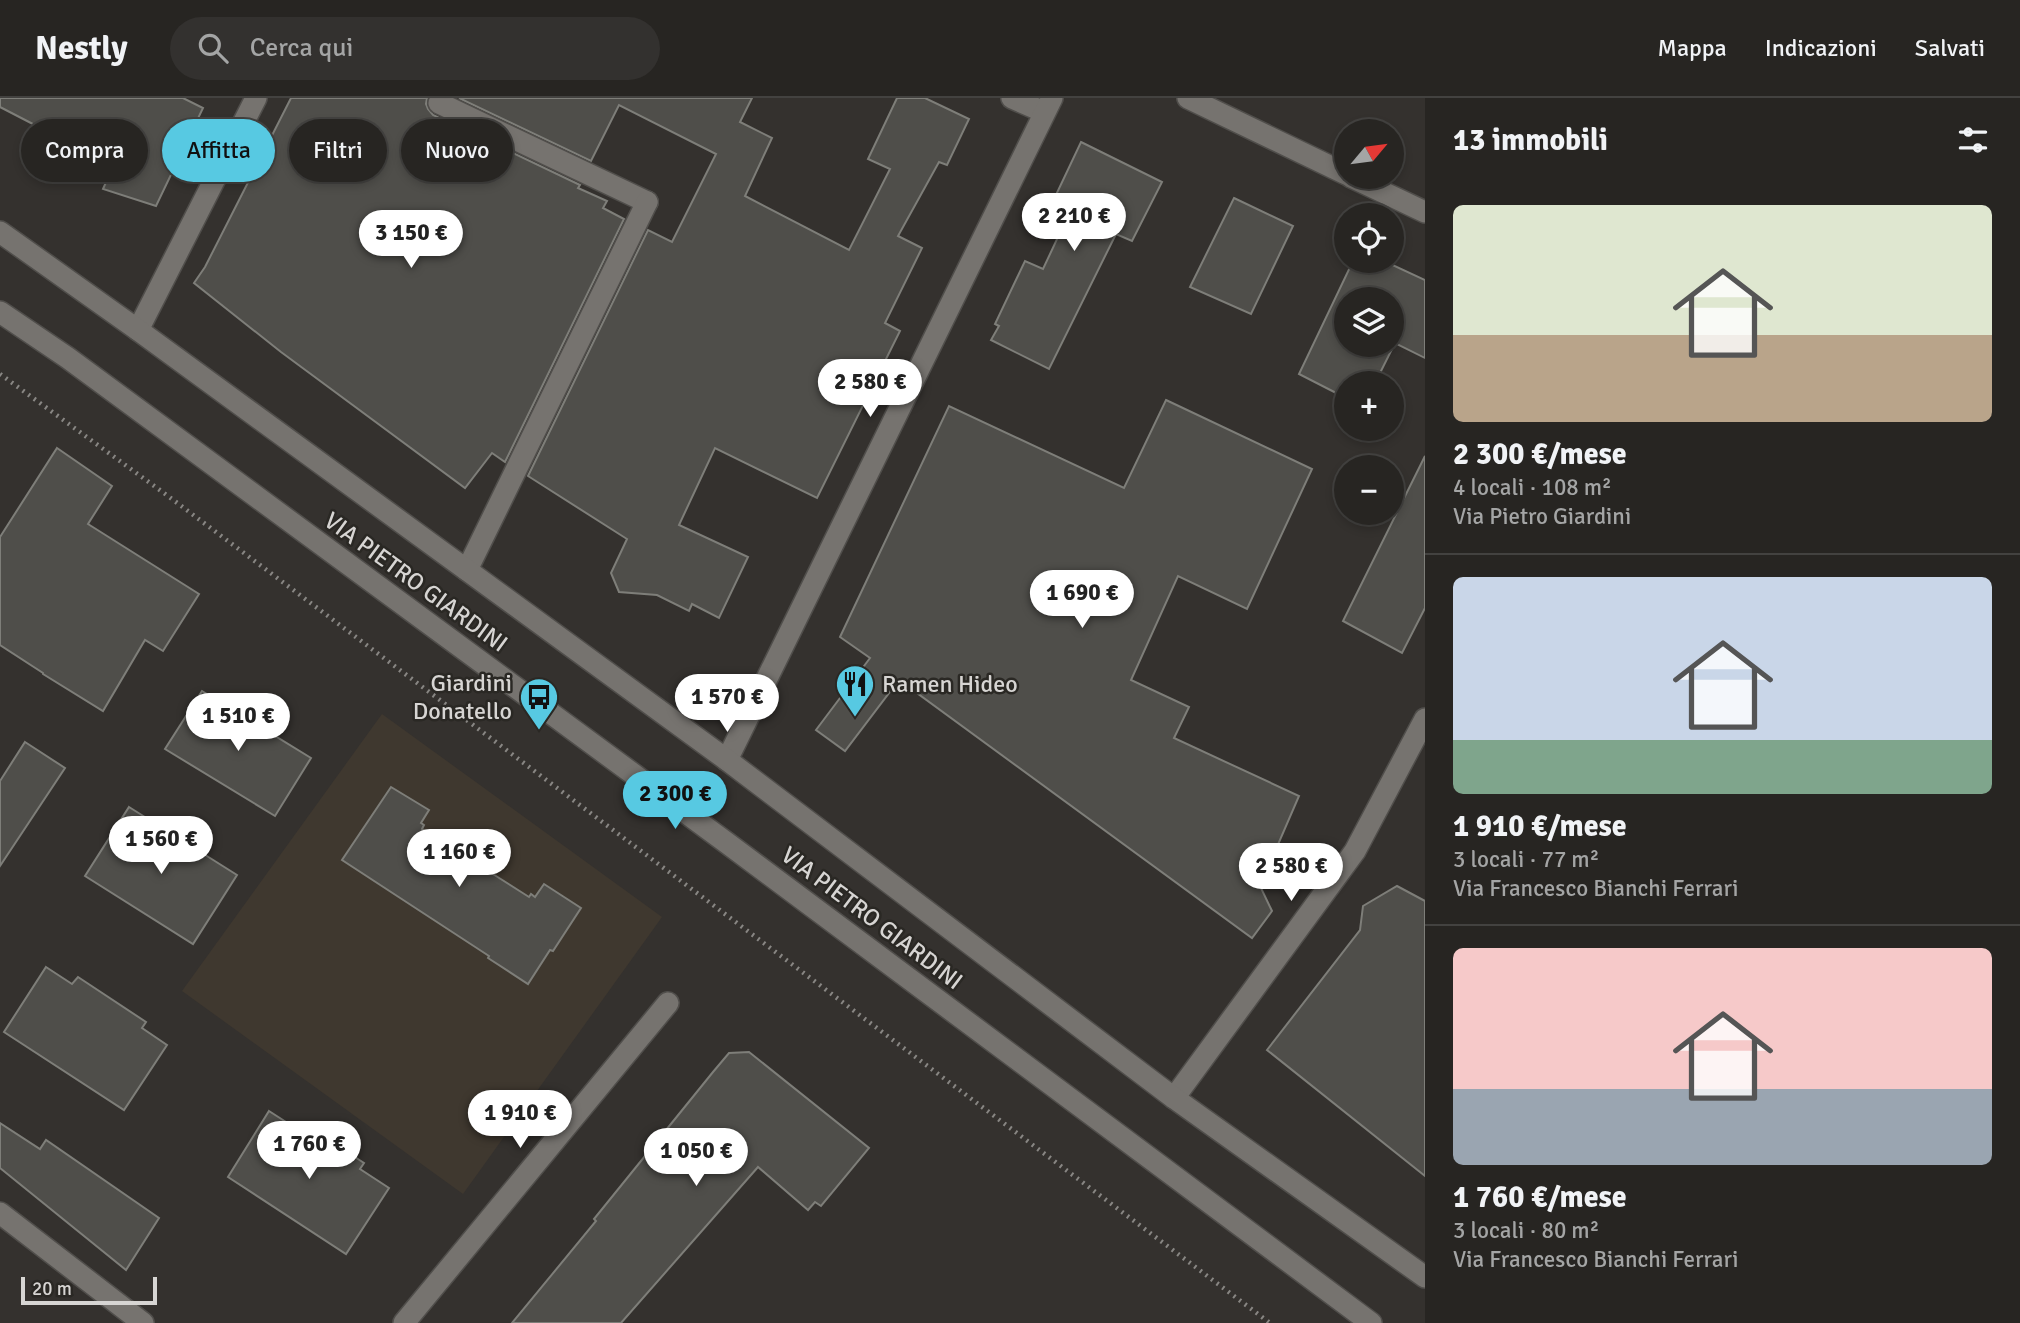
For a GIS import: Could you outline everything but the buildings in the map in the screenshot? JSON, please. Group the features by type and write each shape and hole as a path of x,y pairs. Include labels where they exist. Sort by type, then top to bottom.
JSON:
{"street":[{"path":"138,330 256,98"},
{"name":"VIA PIETRO GIARDINI","path":"442,98 439,103 647,202 467,570"},
{"path":"727,760 1048,105 1012,98"},
{"path":"1188,98 1334,168"},
{"path":"1376,189 1425,212"},
{"name":"VIA PIETRO GIARDINI","path":"0,232 727,760 1174,1098 1425,1277"},
{"name":"VIA PIETRO GIARDINI","path":"0,312 79,366 738,851 1371,1323"},
{"path":"1174,1098 1354,851 1425,719"},
{"path":"404,1323 668,1003"},
{"path":"0,1213 144,1323"}],"path":[{"path":"0,374 168,496 1270,1323"}],"shaded area":[{"path":"382,714 662,917 463,1194 182,991"}],"place":[{"name":"Ramen Hideo","path":"855,718"},
{"name":"Giardini Donatello","path":"539,731"}]}
